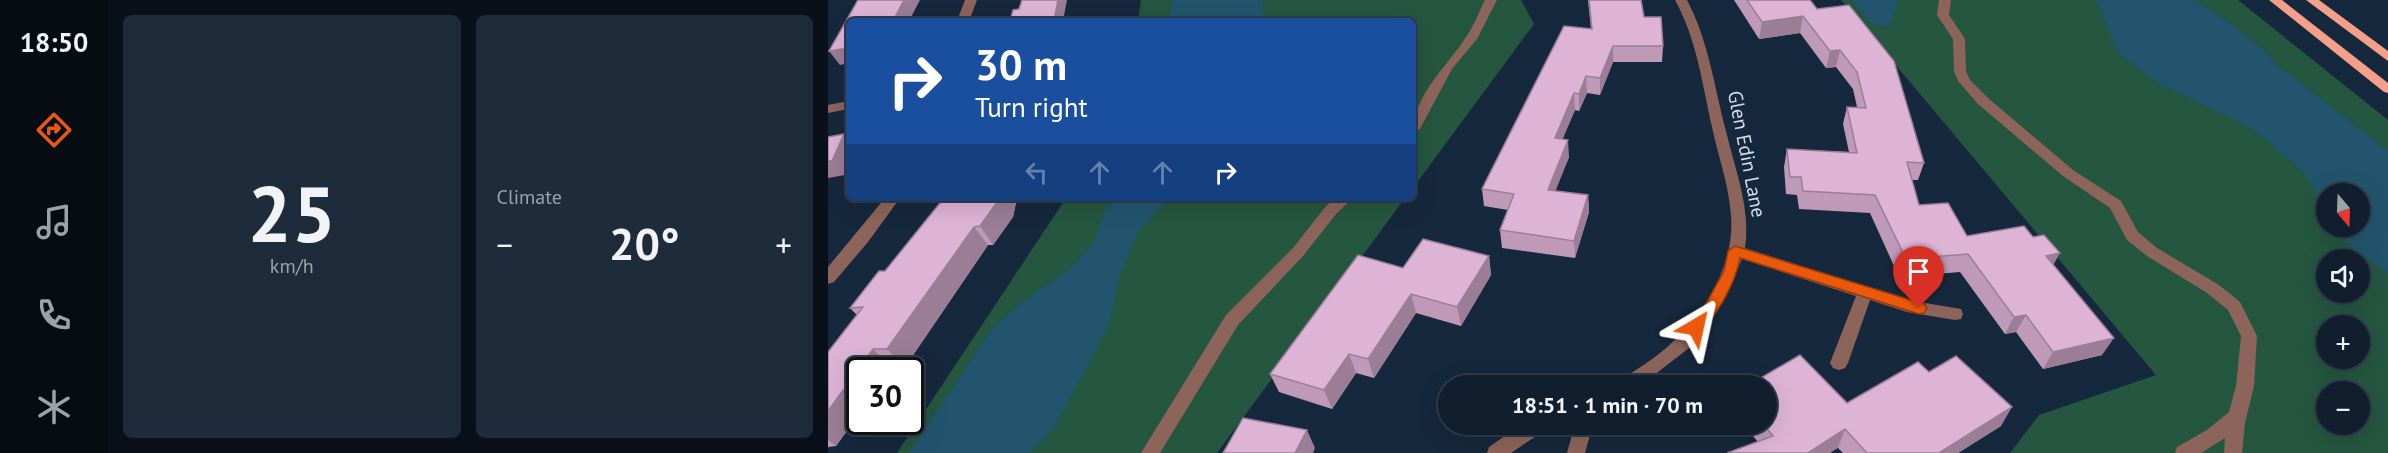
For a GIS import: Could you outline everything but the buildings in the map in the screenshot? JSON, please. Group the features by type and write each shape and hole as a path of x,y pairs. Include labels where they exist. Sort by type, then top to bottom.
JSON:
{"main road":[{"path":"2275,0 2388,89"},
{"path":"2312,0 2388,57"}],"street":[{"path":"964,18 971,0"},
{"path":"1416,123 1447,68 1471,39 1491,0"},
{"name":"Glen Edin Lane","path":"1641,375 1672,353 1709,313 1731,271 1739,230 1734,191 1716,117 1706,56 1694,22 1680,0"},
{"path":"1945,0 1943,15 1959,39 1960,71 1964,81 1977,95 2035,148 2116,205 2132,236 2152,252 2213,289 2234,306 2249,336 2245,387 2237,417 2233,453"},
{"path":"828,108 846,105"},
{"path":"828,278 863,238 891,201"},
{"path":"1150,453 1232,320 1298,252 1331,210 1342,201"},
{"path":"1735,251 1907,306 1955,314"},
{"path":"1839,363 1865,292"},
{"path":"2184,453 2214,436 2237,417"},
{"path":"1496,453 1522,435"},
{"path":"1576,453 1581,435"}],"green space":[{"path":"1141,0 1521,0 1534,24 1416,184 1416,18 1138,18"},
{"path":"1841,0 2238,0 2388,120 2388,453 2010,453 2039,415 2156,375"},
{"path":"1064,201 1403,201 1217,453 897,453 909,435 924,435 924,412"}],"water":[{"path":"1173,0 1263,0 1263,18 1169,18"},
{"path":"1852,0 1899,0 1890,24 1884,27 1871,23"},
{"path":"2094,0 2194,0 2223,18 2260,46 2279,67 2388,150 2388,273 2370,260 2370,249 2354,249 2342,237 2370,237 2370,183 2316,183 2316,194 2307,176 2267,140 2236,120 2161,85 2122,57 2114,44 2100,7"},
{"path":"1110,201 1166,201 1138,232 1120,275 1110,321 1052,431 1029,453 909,453 921,435 924,435 924,431 992,329 1015,308 1071,267 1092,245"}],"route":[{"path":"1696,327 1709,313 1731,271 1735,251 1919,308"}]}
